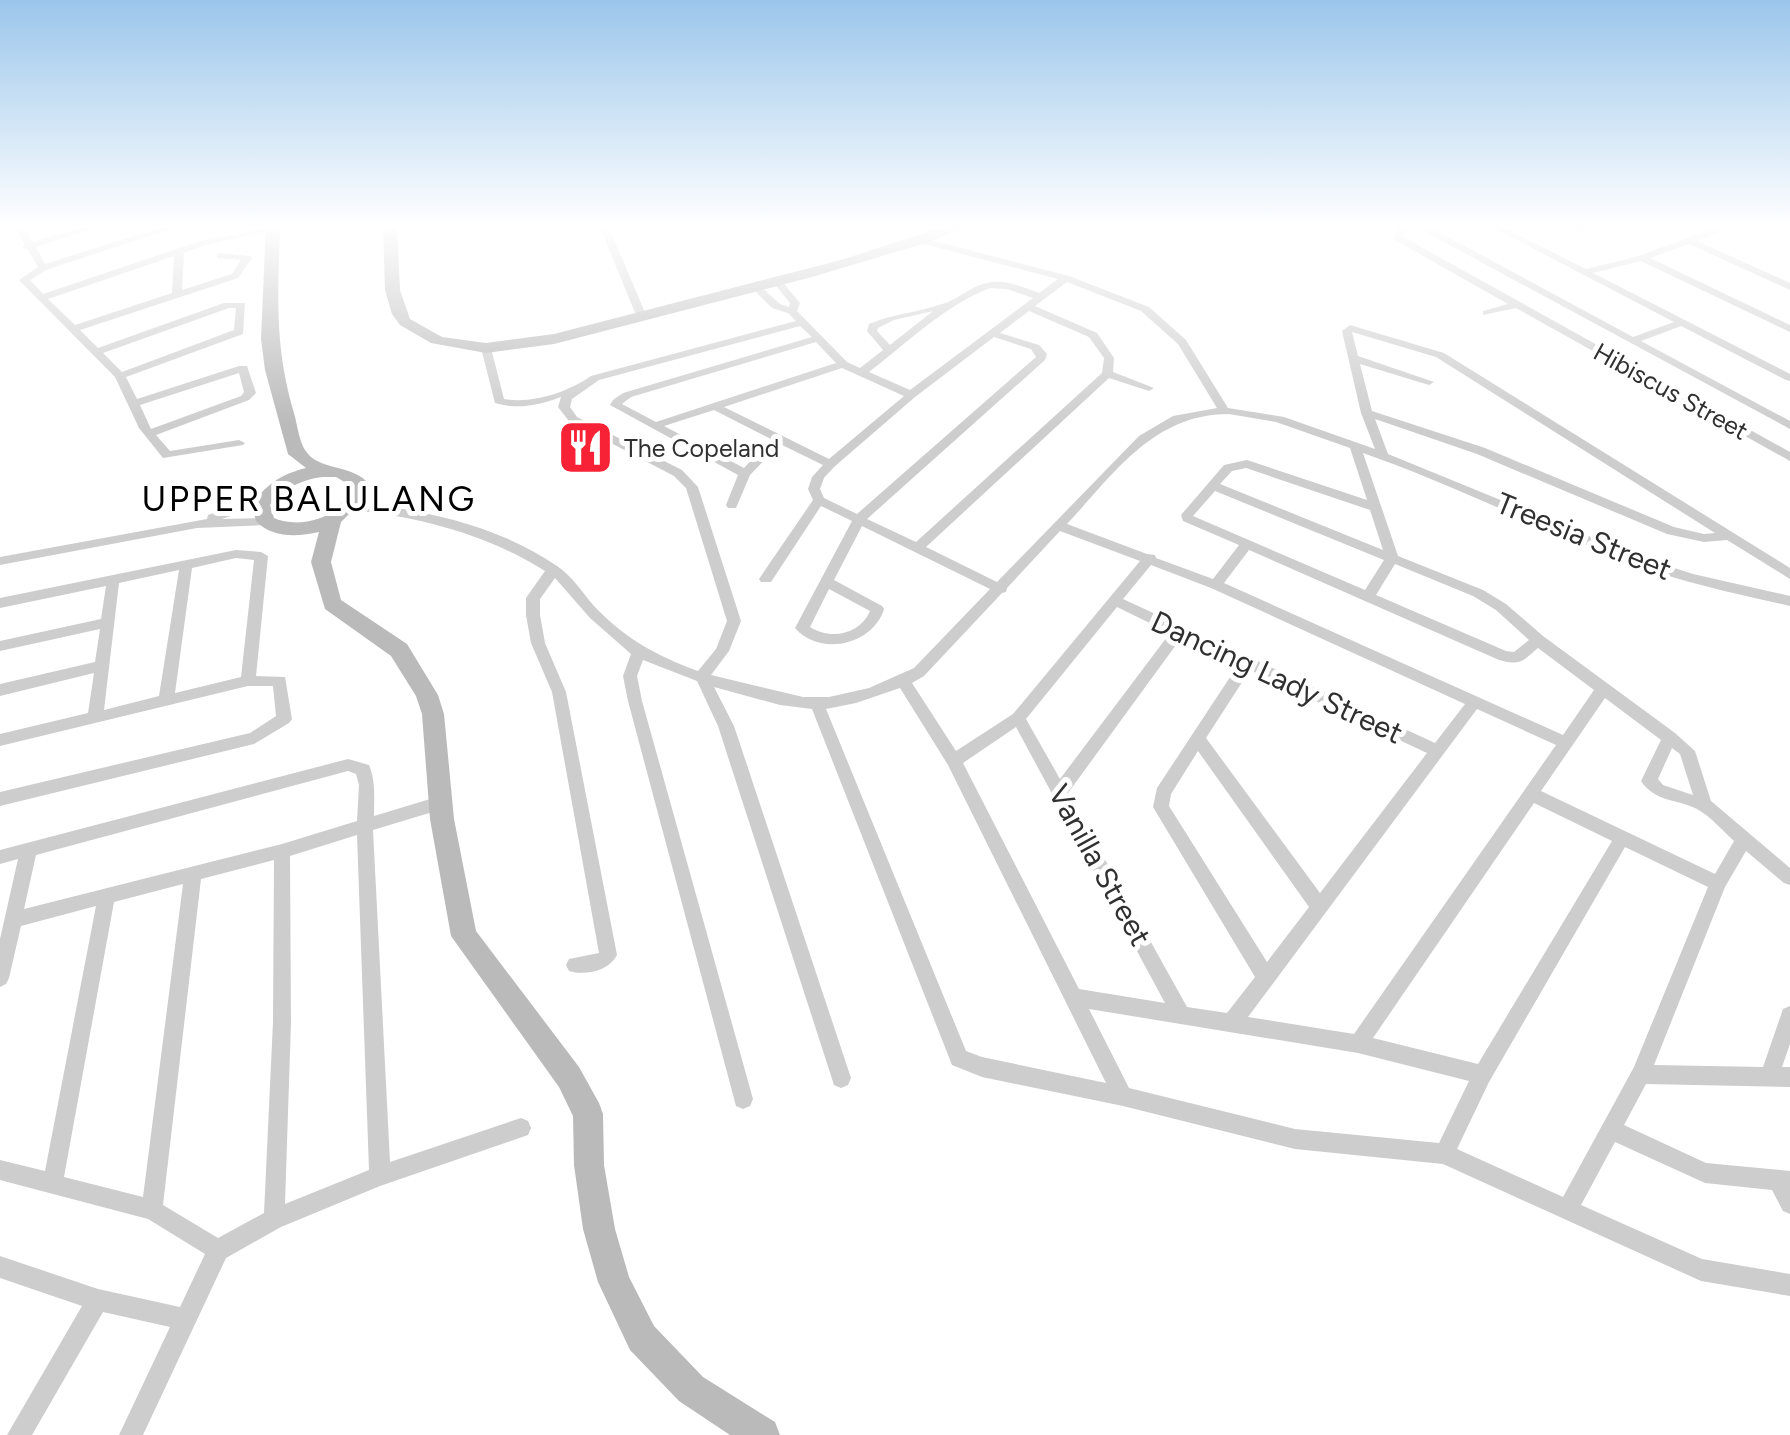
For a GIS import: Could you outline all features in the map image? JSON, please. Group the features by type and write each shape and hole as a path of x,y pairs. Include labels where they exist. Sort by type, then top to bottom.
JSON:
{"street":[{"path":"37,292 120,376 150,434 170,456 240,443"},
{"path":"43,297 57,292"},
{"path":"75,328 180,292"},
{"path":"271,292 269,339 273,370 297,454 322,471"},
{"path":"395,292 405,322 436,340 486,348 541,341 736,292"},
{"path":"631,292 641,315"},
{"path":"761,292 776,306 792,311 842,364 911,395"},
{"path":"786,292 794,303 792,311"},
{"path":"860,374 955,304 978,292"},
{"path":"1020,292 1041,297"},
{"path":"1001,588 820,500 814,489 818,477 830,464 911,395 1048,292"},
{"path":"1107,292 1165,323 1182,342 1224,410"},
{"name":"Hibiscus Street","path":"1493,292 1790,457"},
{"path":"1541,292 1790,426"},
{"path":"1620,292 1790,377"},
{"path":"1713,292 1790,329"},
{"path":"890,351 872,331 878,322 955,304"},
{"path":"99,351 228,305 242,305 239,332 120,376"},
{"path":"1487,313 1515,305"},
{"path":"917,548 1107,374 1110,358 1093,336 1028,308"},
{"path":"1769,319 1790,311"},
{"path":"486,348 498,401 523,404 576,389 596,378 802,322"},
{"path":"1630,340 1681,322"},
{"path":"1384,456 1367,413 1346,330 1350,328 1440,355 1790,574"},
{"path":"827,582 877,610 868,628 820,640 810,638 802,628 859,519 1041,358 1036,347 994,334"},
{"path":"744,474 616,406 617,402 627,395 817,339"},
{"path":"1353,358 1429,382"},
{"path":"654,426 842,364"},
{"path":"135,403 242,368 250,393 244,398 150,434"},
{"path":"1107,374 1149,388"},
{"path":"576,389 564,406 567,414 678,473 692,487 734,621 722,650 702,676"},
{"path":"714,406 830,464"},
{"name":"Treesia Street","path":"904,683 936,657 1153,429 1184,416 1224,410 1280,418 1384,456 1648,564 1704,582 1790,601"},
{"path":"1367,413 1481,451 1671,531 1704,538 1731,536"},
{"path":"732,504 744,474 778,439"},
{"path":"1355,447 1392,558"},
{"path":"197,524 264,499 280,484 297,454"},
{"path":"1374,508 1247,464 1228,468 1187,518 1512,658 1521,656 1538,640"},
{"path":"0,561 197,524 265,521 277,528 298,529 332,520 351,506 359,492 357,481 347,474 322,471 280,484"},
{"path":"1212,486 1488,598 1692,756 1704,804"},
{"path":"264,499 260,511 265,521"},
{"path":"766,580 820,500"},
{"path":"351,506 392,509 517,551 553,570 594,614 639,652 668,667 818,704 904,683 954,762 1123,1096"},
{"path":"332,520 321,551 321,568 332,604 399,650 428,695 434,714 440,803 464,936 569,1077 588,1114 589,1165 599,1228 614,1282 642,1338 691,1388 762,1435"},
{"path":"1060,526 1216,586 1564,742"},
{"path":"298,529 321,551"},
{"path":"1216,586 1245,546"},
{"path":"0,603 244,553 262,559 248,681"},
{"path":"954,762 1018,718 1150,558"},
{"path":"1368,598 1392,558"},
{"path":"166,701 186,565"},
{"path":"553,570 533,598 533,615 538,644 559,692 608,955 604,960 575,965"},
{"path":"95,718 113,580"},
{"name":"Dancing Lady Street","path":"1115,601 1439,752"},
{"path":"0,646 106,623"},
{"path":"1060,791 1179,631"},
{"path":"639,652 630,676 635,701 742,1099"},
{"path":"1247,663 1164,792 1163,816 1267,979"},
{"path":"0,690 101,666"},
{"path":"702,676 726,726 841,1078"},
{"path":"0,740 248,681 280,681 284,718 254,738 0,799"},
{"path":"1358,1044 1602,688"},
{"path":"1234,1021 1474,703"},
{"path":"818,704 958,1058 982,1067 1123,1096 1296,1139 1444,1154 1701,1270 1790,1286"},
{"name":"Vanilla Street","path":"1018,718 1180,1012"},
{"path":"1670,736 1648,782 1658,790 1704,804 1742,841 1790,878"},
{"path":"1199,740 1319,906"},
{"path":"0,856 348,765 363,769 380,1176"},
{"path":"1532,794 1718,884"},
{"path":"16,919 282,851 440,803"},
{"path":"1444,1154 1482,1075 1622,838"},
{"path":"1568,1209 1641,1074 1718,884 1742,841"},
{"path":"0,978 29,848"},
{"path":"274,1219 282,1022 282,851"},
{"path":"152,1210 193,874"},
{"path":"52,1182 106,898"},
{"path":"1072,997 1358,1044 1482,1075"},
{"path":"1641,1074 1780,1076 1790,1015"},
{"path":"131,1435 218,1250 274,1219 380,1176 521,1128"},
{"path":"1611,1129 1705,1174 1784,1181 1790,1204"},
{"path":"0,1170 152,1210 218,1250"},
{"path":"0,1267 98,1300 184,1319"},
{"path":"19,1435 98,1300"}],"place":[{"name":"The Copeland","path":"585,448"}],"district":[{"name":"UPPER BALULANG","path":"309,499"}]}
